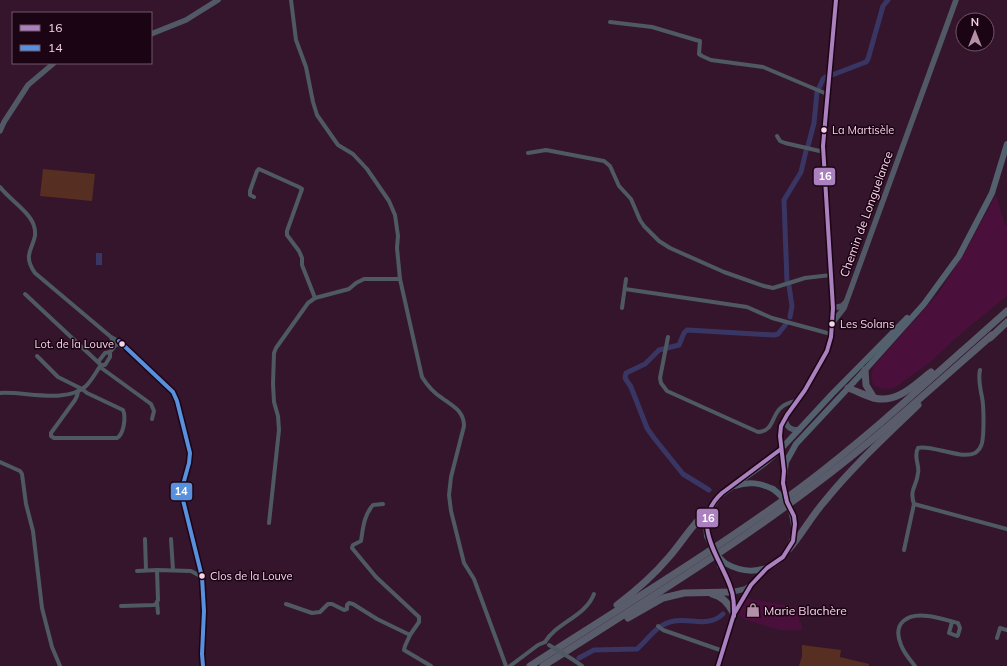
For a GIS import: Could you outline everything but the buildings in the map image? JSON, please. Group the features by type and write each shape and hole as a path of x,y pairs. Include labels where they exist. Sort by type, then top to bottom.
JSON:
{"highway":[{"path":"848,388 874,398 886,400 899,396 1007,312"},
{"path":"530,666 653,588 754,521 800,488 874,428 1007,312"},
{"path":"543,666 661,591 757,527 800,496 880,432 1007,322"},
{"path":"789,549 798,534 840,484 877,445 992,335"},
{"path":"865,370 866,385 874,398"},
{"path":"574,638 647,582 670,557 701,516 711,508"},
{"path":"704,592 723,598 734,614"},
{"path":"554,659 663,598 684,593 732,592"}],"main road":[{"path":"787,502 783,483 784,471 790,454 796,444 803,439 935,290 962,250 988,202 1000,170 1007,144"},
{"path":"789,549 776,563 767,568 756,571 744,571 723,564 715,553 707,536 706,522 711,508 719,496 765,463 781,449 935,290"},
{"path":"822,406 843,388 848,388"},
{"path":"730,488 741,484 752,483 773,489 787,502 794,516 798,534"}],"street":[{"path":"152,34 186,20 218,0"},
{"path":"291,0 296,40 306,67 317,115 338,145 353,154 368,169 389,201 395,215 398,236 397,248 400,279 422,377 440,397 459,410 464,419 464,426 451,477 449,495 450,511 464,563 474,579 506,666"},
{"path":"784,471 780,436 782,426 785,418 805,390 827,351 833,322 824,152 825,113 836,0"},
{"name":"Chemin de Longuelance","path":"833,322 842,312 956,0"},
{"path":"610,22 652,27 700,41 699,54 711,60 763,67 827,94"},
{"path":"0,131 4,122 28,85 53,64"},
{"path":"777,136 780,141 785,143 824,152"},
{"path":"528,152 546,150 604,161 610,166 619,186 631,199 640,220 659,241 670,248 724,272 773,288 805,278 831,275"},
{"path":"254,197 250,195 250,191 257,170 302,189 287,231 287,235 302,258 302,265 315,298"},
{"path":"0,187 34,224 35,230 33,241 28,254 28,262 30,267 165,384 173,392 177,401 190,453 190,459 182,482 182,496 202,577 204,610 202,654 203,666"},
{"path":"268,523 279,430 278,416 274,402 273,384 274,353 276,348 308,303 315,298 349,289 356,282 364,279 400,279"},
{"path":"622,308 626,279"},
{"path":"625,289 747,307 772,318 831,334"},
{"path":"25,294 101,365 142,399 151,404 154,411 152,419"},
{"path":"833,308 842,306 846,301"},
{"path":"821,332 829,342"},
{"path":"668,337 660,378 667,391 758,432 766,431 769,428 779,408 787,403 796,402"},
{"path":"0,393 73,394 86,386 101,365 110,357 110,352 118,342"},
{"path":"101,365 105,353 110,352"},
{"path":"37,356 58,377 80,390 123,410 125,413 122,430 119,437 54,438 51,436 80,390"},
{"path":"904,550 914,504 912,489 919,473 915,453 918,448 922,447 938,451 967,454 975,453 981,447 983,437 980,370"},
{"path":"785,418 786,424 789,428 795,430 802,427"},
{"path":"0,462 20,471 22,474 26,504 33,531 42,608 52,647 60,666"},
{"path":"383,504 373,505 369,509 361,541 353,545 352,548 367,567 418,617 419,622 404,646 404,650 430,666"},
{"path":"914,504 1007,529"},
{"path":"145,539 146,570"},
{"path":"171,539 173,570"},
{"path":"723,564 732,592 734,614"},
{"path":"718,666 734,614 751,585 767,568"},
{"path":"157,570 158,612"},
{"path":"137,571 191,571 202,577"},
{"path":"732,592 751,585"},
{"path":"510,666 538,645 545,642 548,637 559,627 587,607 594,594"},
{"path":"122,606 154,605 157,602"},
{"path":"286,604 312,613 320,612 328,604 332,604 344,610 347,609 347,605 350,603 377,619 410,635"},
{"path":"915,666 901,645 898,633 900,625 912,616 928,616 952,622"},
{"path":"660,627 723,651"},
{"path":"997,638 1000,628 1007,630"},
{"path":"545,642 582,666"}],"shaded area":[{"path":"43,169 95,174 92,201 40,196"},
{"path":"996,195 1005,225 1007,226 1007,296 965,330 929,363 894,388 884,389 874,386 871,379 873,367 938,294 965,252"},
{"path":"96,253 102,253 102,265 96,265"},
{"path":"745,598 796,607 803,630 780,630 746,620 739,615"},
{"path":"802,645 841,650 840,657 869,664 869,666 799,666 802,656"}],"waterway":[{"path":"832,75 866,62 883,6 888,0"},
{"path":"819,88 823,79 827,76"},
{"path":"808,146 814,123 817,92"},
{"path":"787,282 784,200 801,172 806,151"},
{"path":"789,286 792,306 790,317"},
{"path":"709,490 683,474 654,438 647,428 631,387 625,378 626,373 645,364 659,350 679,345 684,333 687,330 774,335 778,334 786,324"},
{"path":"579,658 594,650 637,649 653,632 667,623 680,620 705,622 711,621 723,614"}],"transit line":[{"name":"16","path":"718,666 734,614 751,585 767,568 783,557 793,541 795,524 794,516 787,502 783,483 784,471 780,436 781,426 805,390 827,351 831,337 833,308 823,146 836,0"},
{"name":"14","path":"119,341 173,392 177,401 190,453 189,463 181,492 202,577 204,611 202,654 203,666"},
{"name":"16","path":"734,616 734,601 731,590 710,539 707,527 708,516 712,504 722,493 781,449"}],"place":[{"name":"La Martisèle","path":"824,130"},
{"name":"Les Solans","path":"832,324"},
{"name":"Lot. de la Louve","path":"122,344"},
{"name":"Clos de la Louve","path":"202,576"},
{"name":"Marie Blachère","path":"753,610"}]}
